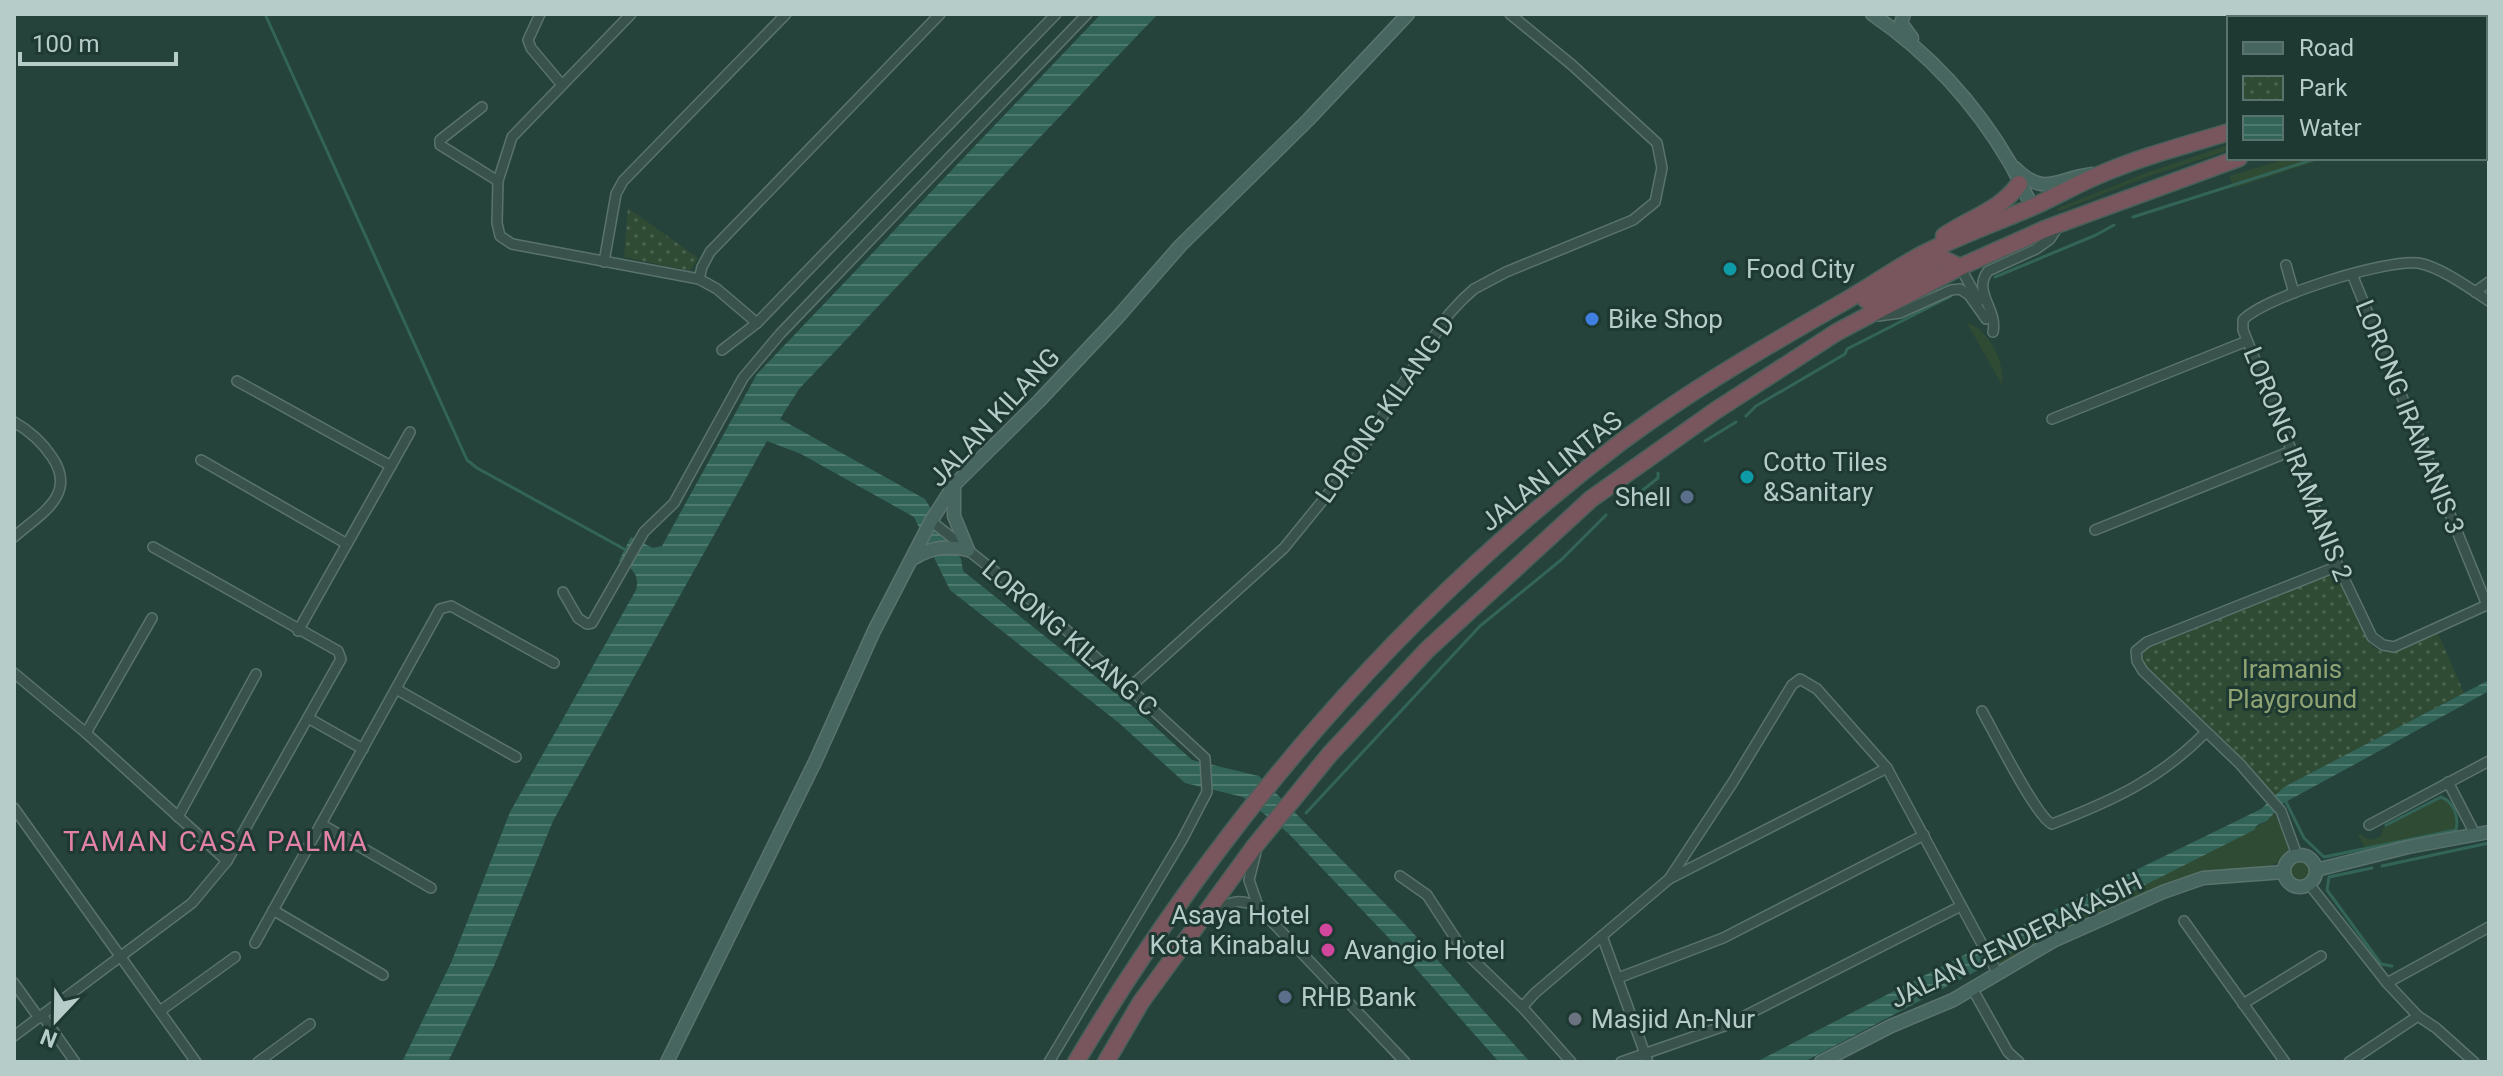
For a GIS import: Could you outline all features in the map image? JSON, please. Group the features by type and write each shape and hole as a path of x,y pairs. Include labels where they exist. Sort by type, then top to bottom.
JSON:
{"highway":[{"name":"JALAN LINTAS","path":"1076,1062 1123,983 1235,826 1300,746 1396,640 1488,553 1600,460 1739,363 1926,253 2033,207 2101,173 2227,133"},
{"path":"2033,207 2040,218 2047,220 2121,190 2227,154"},
{"name":"JALAN LINTAS","path":"1106,1062 1141,1002 1200,921 1272,824 1353,727 1427,650 1591,499 1715,411 1837,332 1960,267 2059,225 2234,160"},
{"path":"1926,253 1938,240 1968,220 2001,204 2019,184"},
{"path":"1739,363 1783,346 1935,262 1943,259 1960,267"}],"street":[{"path":"540,14 528,40 531,48 562,85"},
{"path":"631,14 512,137 498,181 497,223 500,236 512,244 699,279 717,289 757,323"},
{"path":"604,262 616,194 623,181 786,14"},
{"path":"699,279 702,267 720,242 940,14"},
{"path":"722,350 757,323 1056,14"},
{"path":"563,592 578,618 587,624 592,623 644,532 674,503 743,378 780,334 1087,14"},
{"name":"JALAN KILANG","path":"667,1062 810,774 874,631 931,521 954,485 1039,401 1180,246 1308,120 1408,14"},
{"name":"LORONG KILANG D","path":"1129,688 1284,548 1354,462 1443,323 1463,299 1506,272 1642,215 1655,202 1662,159 1657,143 1572,65 1510,14"},
{"path":"1872,14 1933,62"},
{"path":"1904,14 1901,23 1970,103 2012,166 2025,179 2046,186 2072,176 2101,173"},
{"path":"482,107 440,140 440,145 498,181"},
{"path":"2012,166 2033,207"},
{"path":"1993,332 1995,320 1983,294 1984,277 1988,271 2050,239 2059,225"},
{"path":"2286,265 2294,293 2352,274 2420,263 2489,301"},
{"path":"1868,317 1900,313 1951,290 1960,289 1969,295 1978,312 1986,319 1960,267"},
{"name":"LORONG IRAMANIS 3","path":"2352,274 2488,604"},
{"path":"2475,292 2489,282"},
{"name":"LORONG IRAMANIS 2","path":"2294,293 2250,312 2243,320 2247,341 2338,566 2372,637 2383,645 2394,647 2488,604"},
{"path":"2052,419 2247,341"},
{"path":"237,381 391,466"},
{"path":"14,422 42,442 57,464 63,480 42,516 14,537"},
{"path":"298,631 410,432"},
{"path":"2095,530 2291,451"},
{"path":"201,460 347,544"},
{"path":"954,485 954,516 968,550"},
{"name":"LORONG KILANG C","path":"931,521 1050,615 1205,758 1207,792 1182,840 1049,1062"},
{"path":"911,559 938,548 953,546 968,550"},
{"path":"14,1036 192,903 227,861 341,659 341,654 153,547"},
{"path":"2297,855 2281,811 2240,764 2143,671 2136,651 2147,642 2215,613 2338,566"},
{"path":"255,943 440,609 451,606 554,663"},
{"path":"86,733 152,618"},
{"path":"14,673 86,733 227,861"},
{"path":"178,817 256,674"},
{"path":"1669,879 1792,685 1800,679 1817,689 1887,768 1995,968"},
{"path":"14,687 24,680"},
{"path":"396,689 516,757"},
{"path":"1982,711 2028,794 2047,822 2052,824 2114,798 2166,769 2205,733"},
{"path":"308,718 363,749"},
{"path":"2369,825 2489,761"},
{"path":"1524,1009 1535,993 1669,879 1887,768"},
{"path":"2448,782 2475,834"},
{"path":"14,808 196,1062"},
{"path":"321,824 431,888"},
{"path":"1260,909 1251,889 1249,875 1257,849 1272,824"},
{"path":"2309,884 2316,870 2408,847 2489,832"},
{"path":"1618,978 1723,938 1924,835"},
{"path":"2309,884 2294,885 2287,879 2284,872 2287,862 2297,855 2310,858 2316,870"},
{"name":"JALAN CENDERAKASIH","path":"1821,1062 1891,1026 1973,990 1995,968 2185,883 2223,875 2284,872"},
{"path":"1400,876 1427,895 1463,950 1524,1009 1571,1062"},
{"path":"2309,884 2387,983 2418,1016 2474,1062"},
{"path":"1200,921 1224,904 1235,901 1252,903 1405,1062"},
{"path":"1621,1062 1646,1058 1727,1025 1961,906"},
{"path":"273,910 383,975"},
{"path":"2184,921 2285,1062"},
{"path":"2387,983 2489,927"},
{"path":"1602,936 1646,1058"},
{"path":"2243,1004 2321,956"},
{"path":"160,1011 235,957"},
{"path":"14,983 75,1062"},
{"path":"1973,990 2008,1052 2019,1062"},
{"path":"2349,1062 2418,1016"},
{"path":"258,1062 310,1024"}],"green space":[{"path":"2227,146 2227,151 2149,176 2059,211 2056,209 2149,172"},
{"path":"2283,160 2320,160 2234,188 2229,176"},
{"path":"628,208 698,258 690,271 624,257"},
{"path":"1967,323 1982,332 1994,348 2001,367 2002,385"},
{"name":"Iramanis Playground","path":"2326,575 2342,582 2371,646 2387,652 2396,651 2438,633 2464,693 2284,787 2275,795 2243,759 2147,667 2143,655 2147,647"},
{"path":"2441,798 2454,810 2455,829 2365,848 2358,835 2371,840 2378,838 2384,826"},
{"path":"2274,813 2289,845 2286,855 2278,862 2266,867 2208,872 2179,879 2001,965 1997,960 2267,821"},
{"path":"2300,859 2311,866 2312,871 2305,882 2300,883 2289,876 2288,871 2295,860"}],"water":[{"path":"1101,14 1158,14 799,389 780,419 925,499 961,559 963,571 1131,705 1192,760 1259,776 1403,922 1530,1062 1499,1062 1387,936 1288,833 1243,797 1185,783 1119,723 950,590 914,517 801,454 767,441 553,821 494,966 448,1062 402,1062 451,963 510,812 636,590 634,572 619,561 631,537 653,548 662,546 757,374"},
{"path":"2489,680 2489,691 2282,804 2254,830 1804,1062 1756,1062 2011,931 2261,809 2284,787"}],"waterway":[{"path":"265,14 467,460 626,550"},
{"path":"2133,217 2312,160"},
{"path":"1995,277 2114,225"},
{"path":"1746,416 1756,406 1845,354 1847,349 1951,296"},
{"path":"1705,441 1736,422"},
{"path":"1639,493 1658,478 1658,473"},
{"path":"1306,813 1480,626 1561,560 1606,515"},
{"path":"2285,800 2304,838 2324,857 2456,830 2457,820 2452,806 2441,797 2386,825"},
{"path":"2382,866 2489,843"},
{"path":"2372,868 2329,877 2327,890 2381,964 2392,966"}],"place":[{"name":"Food City","path":"1730,269"},
{"name":"Bike Shop","path":"1592,319"},
{"name":"Cotto Tiles &Sanitary","path":"1747,477"},
{"name":"Shell","path":"1687,497"},
{"name":"Asaya Hotel Kota Kinabalu","path":"1326,930"},
{"name":"Avangio Hotel","path":"1328,950"},
{"name":"RHB Bank","path":"1285,997"},
{"name":"Masjid An-Nur","path":"1575,1019"}],"district":[{"name":"TAMAN CASA PALMA","path":"216,841"}]}
